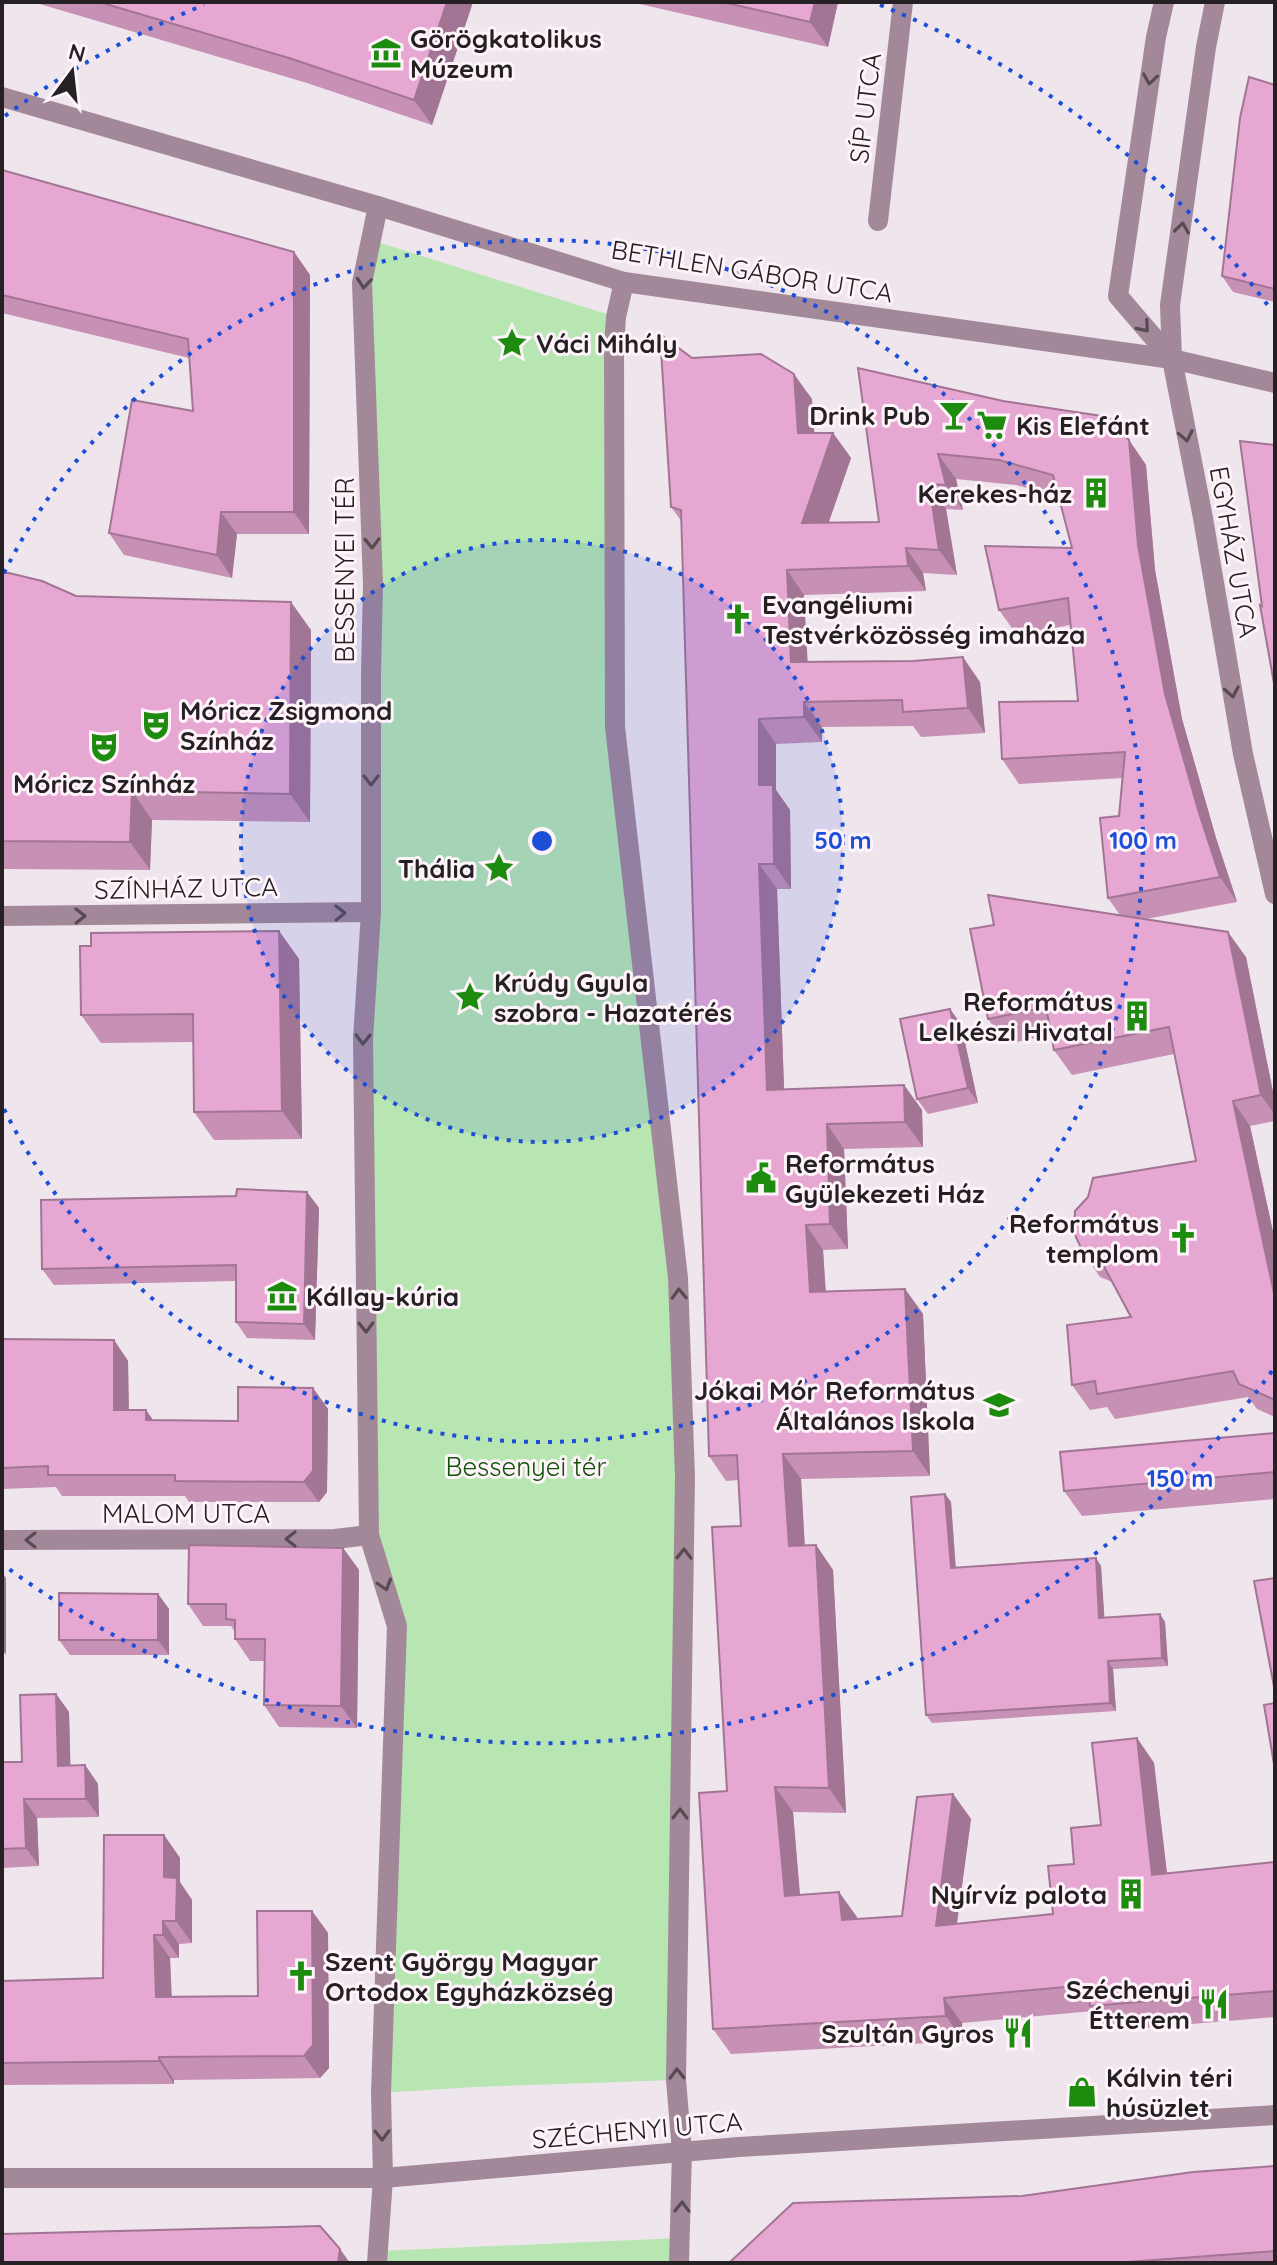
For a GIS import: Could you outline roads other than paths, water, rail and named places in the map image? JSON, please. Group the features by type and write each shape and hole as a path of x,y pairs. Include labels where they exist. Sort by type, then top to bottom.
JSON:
{"street":[{"name":"SÍP UTCA","path":"878,221 903,2"},
{"name":"EGYHÁZ UTCA","path":"1164,2 1118,296 1172,359"},
{"name":"EGYHÁZ UTCA","path":"1215,2 1170,305 1172,359 1243,754 1275,894"},
{"name":"BETHLEN GÁBOR UTCA","path":"2,97 378,206 624,282 1172,359 1275,383"},
{"name":"BESSENYEI TÉR","path":"377,2263 383,2178 381,2093 397,1626 369,1535 363,1039 371,912 373,584 362,283 378,206"},
{"path":"624,282 616,317 614,346 615,727 678,1278 685,1477 676,2080 682,2151 679,2263"},
{"name":"SZÍNHÁZ UTCA","path":"2,916 371,912"},
{"name":"MALOM UTCA","path":"2,1540 335,1539 369,1535"},
{"name":"SZÉCHENYI UTCA","path":"2,2178 383,2178 682,2151 1275,2115"}],"place":[{"name":"Görögkatolikus Múzeum","path":"386,53"},
{"name":"Váci Mihály","path":"512,343"},
{"name":"Drink Pub","path":"954,415"},
{"name":"Kis Elefánt","path":"992,425"},
{"name":"Kerekes-ház","path":"1096,493"},
{"name":"Evangéliumi Testvérközösség imaháza","path":"738,619"},
{"name":"Móricz Zsigmond Színház","path":"156,725"},
{"name":"Móricz Színház","path":"104,747"},
{"name":"Thália","path":"499,868"},
{"name":"Krúdy Gyula szobra - Hazatérés","path":"470,997"},
{"name":"Református Lelkészi Hivatal","path":"1137,1016"},
{"name":"Református Gyülekezeti Ház","path":"761,1178"},
{"name":"Református templom","path":"1183,1238"},
{"name":"Kállay-kúria","path":"282,1296"},
{"name":"Jókai Mór Református Általános Iskola","path":"999,1405"},
{"name":"Nyírvíz palota","path":"1131,1894"},
{"name":"Szent György Magyar Ortodox Egyházközség","path":"301,1976"},
{"name":"Széchenyi Étterem","path":"1214,2004"},
{"name":"Szultán Gyros","path":"1018,2033"},
{"name":"Kálvin téri húsüzlet","path":"1082,2092"}],"park label":[{"name":"Bessenyei tér","path":"526,1466"}]}
